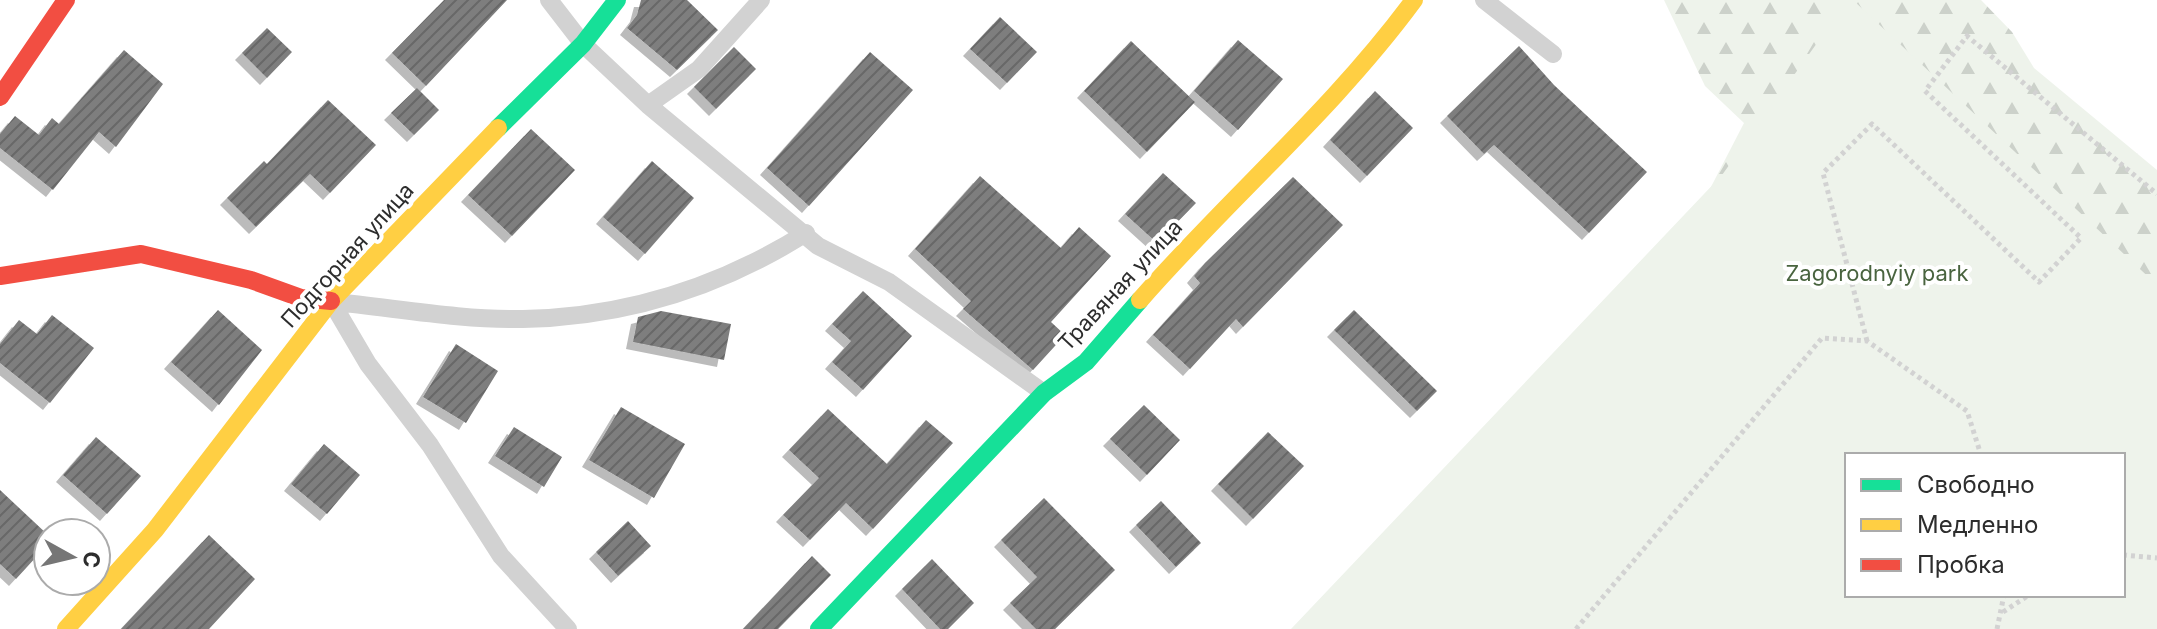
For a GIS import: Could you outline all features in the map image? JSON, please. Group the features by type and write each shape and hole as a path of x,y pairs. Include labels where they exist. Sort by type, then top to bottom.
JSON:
{"street":[{"path":"0,97 66,0"},
{"name":"Подгорная улица","path":"66,629 155,530 331,301 532,92 583,44 617,0"},
{"name":"Травяная улица","path":"819,629 1044,393 1086,362 1187,246 1302,134 1375,53 1414,0"},
{"path":"0,276 18,276 62,265 141,254 251,280 301,298 331,301"}],"lane":[{"path":"549,0 583,44 648,105 818,246 889,282 1044,393"},
{"path":"648,105 699,69 761,0"},
{"path":"1484,0 1553,54"},
{"path":"331,301 523,319 578,314 652,302 689,291 757,264 806,233"},
{"path":"331,301 368,364 430,445 501,556 568,629"}],"path":[{"path":"1867,341 1823,173 1872,124 2039,282 2081,238 1925,91 1967,36 2157,194"},
{"path":"1576,629 1822,338 1867,341 1967,411 1980,453"},
{"path":"2125,555 2157,558"},
{"path":"1997,629 2004,597"},
{"path":"2003,612 2026,597"}],"green space":[{"path":"1664,0 1981,0 2012,32 2034,68 2157,170 2157,379 1698,212 1744,123 1705,86"},
{"name":"Zagorodnyiy park","path":"1848,0 1853,0 2157,285 2157,629 1291,629 1722,175"}],"building":[{"path":"444,0 507,0 426,86 392,53"},
{"path":"641,0 687,0 718,30 677,70 627,28 637,15"},
{"path":"1000,17 1037,52 1007,83 970,49"},
{"path":"267,28 292,52 267,78 242,53"},
{"path":"1238,40 1283,79 1238,130 1194,91"},
{"path":"1131,41 1195,102 1147,152 1084,91"},
{"path":"1519,46 1554,85 1647,172 1589,233 1494,145 1484,154 1447,116"},
{"path":"734,47 756,69 716,109 694,87"},
{"path":"124,50 163,84 116,147 99,132 53,190 0,148 0,134 15,116 39,135 52,118 59,124"},
{"path":"870,52 913,90 809,206 767,168"},
{"path":"417,88 439,110 414,135 391,113"},
{"path":"1375,91 1413,128 1367,176 1330,140"},
{"path":"328,100 376,145 330,193 310,174 256,227 227,198 264,161 267,164"},
{"path":"531,129 575,170 512,236 468,195"},
{"path":"652,161 694,198 645,254 603,217"},
{"path":"1163,173 1196,203 1157,243 1125,214"},
{"path":"980,176 1061,248 1079,227 1111,256 1051,322 1065,335 1033,370 963,309 971,301 915,249"},
{"path":"1293,177 1343,225 1243,327 1236,319 1190,369 1153,335 1200,283 1194,276 1205,263"},
{"path":"863,291 912,336 863,390 832,362 851,341 832,324"},
{"path":"218,310 262,350 219,405 171,362"},
{"path":"1354,310 1437,391 1417,411 1334,330"},
{"path":"661,311 731,324 724,360 633,342 638,317"},
{"path":"52,315 94,348 50,403 0,363 0,344 19,320 37,334"},
{"path":"456,344 498,371 466,423 423,397"},
{"path":"1144,405 1180,440 1147,475 1110,439"},
{"path":"621,407 685,444 654,498 589,460"},
{"path":"828,409 887,464 926,420 953,443 873,529 846,503 810,540 783,515 819,478 789,450"},
{"path":"514,427 562,457 544,487 495,456"},
{"path":"1268,432 1304,466 1253,519 1218,484"},
{"path":"96,437 141,476 107,514 63,475"},
{"path":"324,444 360,475 327,514 291,484"},
{"path":"0,490 32,520 32,562 16,579 0,564"},
{"path":"1044,498 1115,570 1055,629 1036,629 1010,603 1037,577 1001,540"},
{"path":"1161,501 1201,543 1176,567 1136,525"},
{"path":"628,521 651,546 618,576 596,552"},
{"path":"209,535 255,579 209,629 121,629"},
{"path":"812,556 831,575 778,629 743,629"},
{"path":"932,559 974,603 948,629 940,629 902,589"}],"traffic: fast":[{"path":"498,128 583,44 617,0"},
{"path":"819,629 1044,393 1086,362 1140,300"}],"traffic: slow":[{"path":"1140,300 1350,79 1414,0"},
{"path":"66,629 155,530 331,301 498,128"}],"traffic: jam":[{"path":"0,97 66,0"},
{"path":"0,276 141,254 251,280 301,298 331,301"}]}
